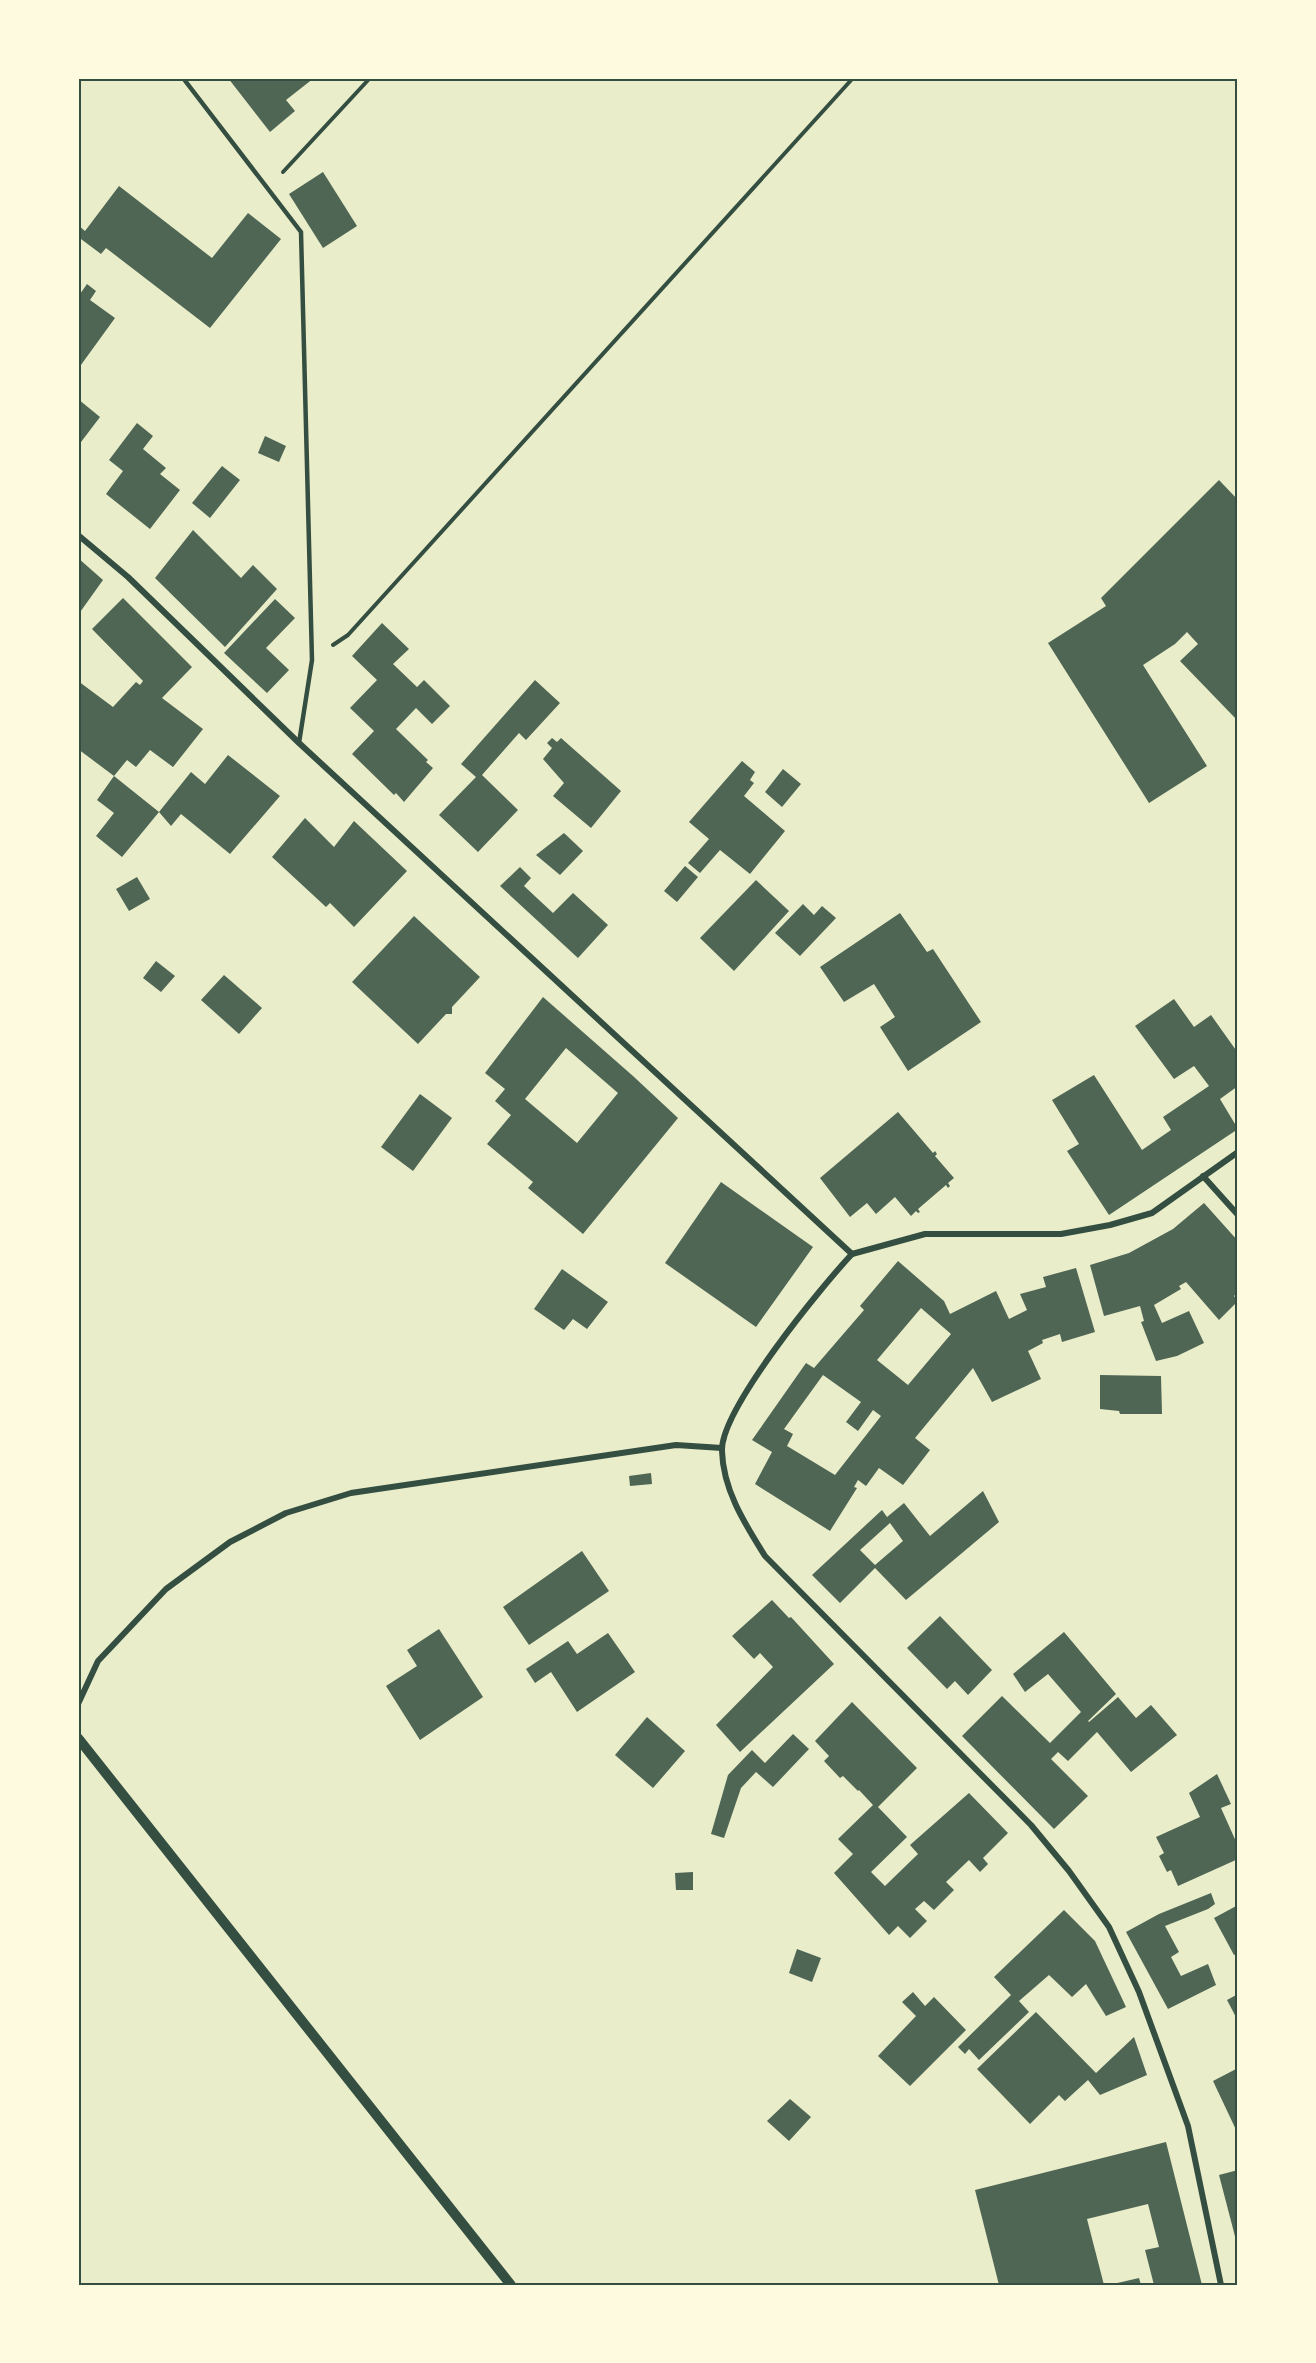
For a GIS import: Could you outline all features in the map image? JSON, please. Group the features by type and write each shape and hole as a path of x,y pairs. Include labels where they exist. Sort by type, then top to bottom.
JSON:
{"street":[{"path":"78,536 128,577 299,743 852,1254"},
{"path":"1221,2285 1188,2126 1139,1992 1109,1927 1069,1871 1031,1825 765,1556 738,1511 724,1470 722,1448 731,1420 746,1391 831,1276 852,1254 926,1234 1061,1234 1110,1225 1152,1213 1238,1152"},
{"path":"1203,1176 1238,1215"},
{"path":"78,1704 98,1661 166,1589 230,1542 286,1514 351,1493 676,1445 722,1448"},
{"path":"78,1738 511,2285"}],"lane":[{"path":"183,78 301,232 312,660 299,743"}],"path":[{"path":"268,189 370,78"},
{"path":"312,660 348,635 853,78"}],"building":[{"path":"228,78 314,78 286,100 295,111 270,132"},
{"path":"323,172 357,226 323,248 289,194"},
{"path":"119,186 212,258 248,213 281,239 210,328 106,248 101,254 81,239 78,243 78,225 85,231"},
{"path":"87,284 96,291 90,300 115,318 78,369 78,292 80,294"},
{"path":"78,399 100,417 78,446"},
{"path":"137,423 153,436 143,449 166,468 160,474 180,490 150,529 106,494 123,471 109,460"},
{"path":"265,436 286,446 279,462 258,453"},
{"path":"222,466 240,480 210,518 192,503"},
{"path":"1219,480 1238,500 1238,721 1180,661 1198,644 1187,632 1175,644 1143,665 1207,766 1149,803 1048,643 1106,606 1101,598"},
{"path":"193,530 241,578 253,565 277,589 225,647 155,578"},
{"path":"78,558 103,580 78,615"},
{"path":"123,598 192,667 162,698 203,729 173,767 150,750 136,767 127,760 114,776 78,749 78,681 113,707 136,682 140,685 143,681 92,629"},
{"path":"275,599 295,618 266,648 289,670 267,693 224,653"},
{"path":"382,623 409,649 393,664 417,687 424,680 450,706 432,724 416,708 396,729 428,760 426,762 433,768 404,802 352,754 374,731 350,708 377,680 352,656"},
{"path":"535,680 560,703 526,740 519,733 482,775 518,810 478,852 439,815 476,777 461,764"},
{"path":"552,738 557,742 561,738 621,791 591,828 553,796 564,783 543,759 552,748 547,743"},
{"path":"228,755 280,796 230,854 181,814 171,826 159,812 191,772 205,784"},
{"path":"742,761 755,772 750,780 754,783 744,796 785,831 750,874 720,850 700,873 688,863 709,839 689,822"},
{"path":"783,769 801,784 782,807 765,792"},
{"path":"114,776 159,812 122,857 96,836 114,813 97,800"},
{"path":"305,818 334,847 354,821 407,871 354,927 330,903 326,907 272,857"},
{"path":"564,833 583,851 560,875 536,855"},
{"path":"685,866 698,877 677,902 664,891"},
{"path":"520,867 531,878 524,886 553,913 573,893 608,925 578,958 500,886"},
{"path":"137,877 150,899 129,911 116,889"},
{"path":"756,880 789,911 734,971 700,938"},
{"path":"803,904 814,915 822,906 836,918 800,956 775,933"},
{"path":"900,913 927,952 933,949 981,1022 908,1071 880,1027 895,1017 874,984 844,1002 820,967"},
{"path":"414,916 480,977 452,1007 452,1014 446,1014 418,1044 352,982"},
{"path":"156,961 175,976 161,992 143,978"},
{"path":"224,975 262,1008 239,1034 201,1000"},
{"path":"543,997 678,1118 583,1234 528,1188 533,1182 487,1144 511,1115 495,1101 505,1089 485,1073","holes":["566,1048 618,1093 577,1143 525,1099"]},
{"path":"1174,999 1194,1027 1211,1015 1238,1053 1238,1086 1220,1099 1238,1129 1109,1215 1067,1151 1079,1144 1052,1100 1094,1075 1142,1150 1171,1130 1163,1117 1209,1086 1194,1066 1174,1079 1135,1026"},
{"path":"420,1094 452,1118 413,1171 381,1147"},
{"path":"898,1112 933,1153 935,1151 937,1154 935,1156 954,1178 948,1183 950,1186 948,1188 946,1185 918,1209 920,1212 916,1211 911,1216 895,1197 876,1214 867,1203 850,1217 820,1178"},
{"path":"721,1182 813,1247 756,1327 665,1263"},
{"path":"1204,1203 1238,1241 1238,1292 1234,1296 1238,1301 1219,1320 1186,1282 1179,1286 1181,1289 1154,1305 1162,1323 1189,1311 1204,1343 1177,1356 1156,1361 1141,1322 1144,1321 1140,1306 1104,1316 1090,1265 1129,1253 1173,1229"},
{"path":"898,1261 944,1301 950,1314 996,1291 1009,1319 1027,1310 1020,1294 1046,1287 1043,1277 1076,1268 1095,1332 1062,1342 1060,1334 1042,1340 1043,1343 1028,1351 1041,1379 992,1402 973,1368 915,1438 930,1450 903,1485 879,1468 866,1486 858,1480 854,1487 857,1488 830,1531 755,1484 772,1452 752,1440 806,1363 814,1368 864,1310 860,1306","holes":["921,1308 951,1334 908,1385 877,1360","823,1375 861,1402 846,1422 858,1431 873,1410 881,1416 835,1475 787,1446 793,1434 784,1429"]},
{"path":"562,1269 608,1302 587,1329 573,1319 564,1330 534,1309"},
{"path":"1236,1345 1238,1345 1238,1377 1235,1377"},
{"path":"1100,1375 1161,1376 1162,1414 1120,1414 1119,1411 1100,1409"},
{"path":"651,1473 652,1484 630,1486 629,1476"},
{"path":"983,1491 999,1522 906,1600 875,1568 840,1603 812,1575 882,1510 887,1517 904,1503 930,1536","holes":["890,1523 903,1541 875,1565 860,1550"]},
{"path":"582,1551 609,1591 529,1645 503,1607"},
{"path":"772,1600 789,1618 791,1617 834,1664 740,1752 716,1725 773,1667 760,1653 754,1659 732,1636"},
{"path":"940,1616 992,1670 968,1695 955,1681 947,1689 907,1648"},
{"path":"439,1629 483,1697 420,1740 386,1686 417,1666 407,1650"},
{"path":"1064,1632 1116,1694 1089,1722 1118,1697 1136,1718 1151,1705 1177,1735 1131,1772 1097,1732 1068,1761 1058,1752 1051,1759 1088,1796 1054,1829 962,1736 1002,1696 1050,1743 1081,1712 1048,1674 1025,1692 1013,1674"},
{"path":"608,1633 635,1672 577,1712 551,1672 535,1683 526,1669 568,1641 577,1654"},
{"path":"852,1702 917,1768 878,1807 907,1837 871,1872 885,1886 918,1854 910,1845 969,1793 1008,1833 983,1858 988,1864 980,1872 969,1860 946,1882 954,1890 934,1910 924,1901 915,1909 927,1921 910,1938 898,1926 889,1935 834,1873 853,1854 838,1839 873,1805 843,1776 840,1778 824,1761 829,1756 815,1741"},
{"path":"647,1717 685,1751 653,1788 615,1755"},
{"path":"793,1734 809,1749 773,1787 756,1772 741,1788 724,1838 711,1834 728,1775 752,1750 765,1763"},
{"path":"1217,1774 1231,1804 1221,1808 1238,1846 1238,1859 1178,1886 1171,1870 1167,1872 1159,1856 1164,1853 1156,1837 1200,1817 1189,1793"},
{"path":"693,1872 693,1890 676,1890 675,1873"},
{"path":"1211,1893 1215,1904 1165,1926 1179,1952 1171,1957 1181,1976 1208,1964 1216,1985 1168,2009 1126,1932 1159,1914"},
{"path":"1238,1905 1238,1953 1234,1955 1214,1918"},
{"path":"1064,1910 1095,1941 1126,2007 1106,2016 1086,1984 1072,1997 1049,1975 1019,2001 1029,2012 979,2060 969,2049 965,2054 958,2047 1011,1995 994,1977"},
{"path":"797,1949 821,1958 812,1982 789,1973"},
{"path":"913,1992 925,2006 934,1997 966,2030 910,2086 878,2056 916,2016 902,2002"},
{"path":"1238,1994 1238,2021 1227,2000"},
{"path":"1036,2012 1096,2073 1134,2037 1147,2075 1100,2095 1088,2080 1065,2101 1059,2095 1030,2124 977,2069"},
{"path":"1238,2068 1238,2134 1213,2081"},
{"path":"790,2099 811,2117 789,2141 767,2121"},
{"path":"1166,2142 1202,2285 1154,2285 1145,2250 1159,2247 1148,2204 1087,2219 1104,2285 999,2285 975,2190"},
{"path":"1238,2170 1238,2244 1237,2244 1219,2175"},
{"path":"1139,2278 1141,2285 1113,2285 1113,2284"}]}
